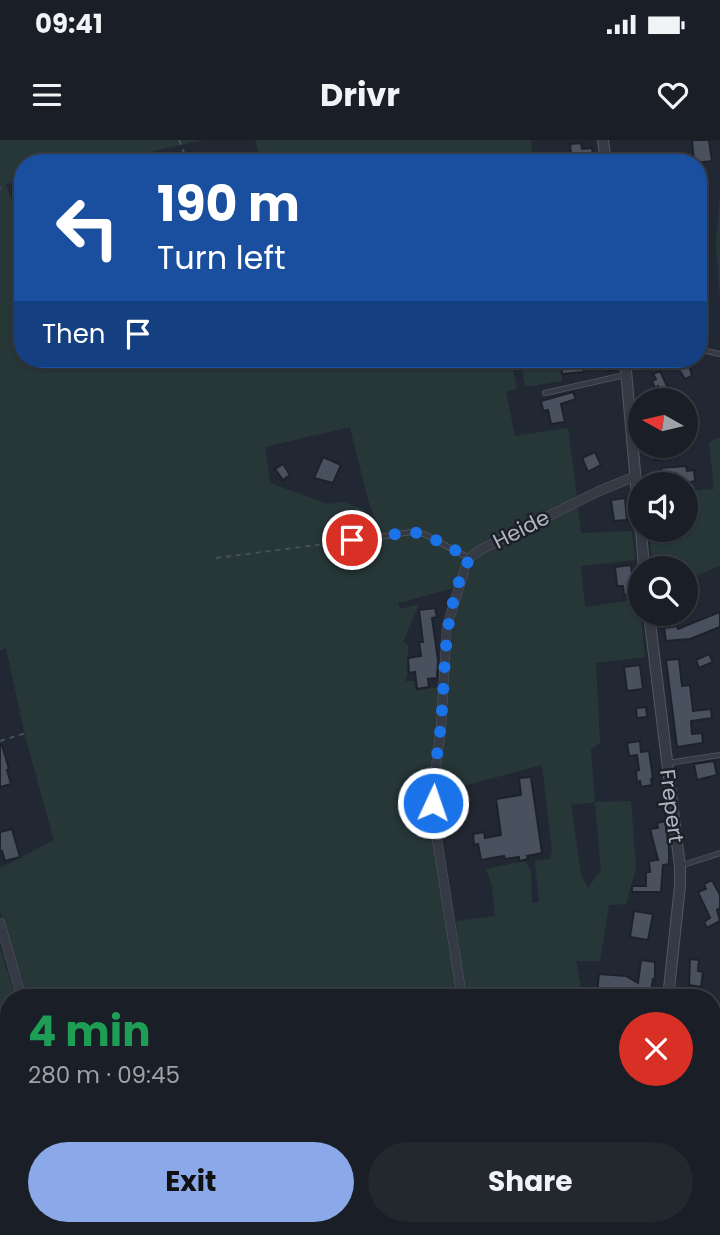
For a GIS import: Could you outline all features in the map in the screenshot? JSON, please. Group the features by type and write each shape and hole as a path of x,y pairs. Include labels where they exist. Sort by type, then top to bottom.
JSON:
{"street":[{"path":"625,368 636,472"},
{"name":"Heide","path":"461,989 436,832 433,792 442,716 447,626 470,558 480,550 541,519 628,480"},
{"name":"Frepert","path":"650,626 680,867 669,989"},
{"path":"0,923 19,989"}],"lane":[{"path":"545,393 626,375"},
{"path":"379,537 411,532 424,534 470,558"},
{"path":"667,764 720,755"},
{"path":"680,867 720,853"}],"path":[{"path":"216,558 379,537"},
{"path":"0,741 26,733"}],"shaded area":[{"path":"0,140 203,140 141,154 14,154 14,182 6,184 14,206 14,368 513,368 517,389 506,392 515,436 568,428 577,497 469,552 462,560 454,588 398,603 400,609 419,604 403,642 409,646 405,681 414,681 416,690 442,687 429,786 432,832 449,929 455,989 25,989 0,911 0,868 54,840 26,740 6,648 0,651","holes":["350,427 369,503 380,533 374,534 363,509 343,502 328,504 270,483 265,447"]},
{"path":"255,140 531,140 532,154 259,154"},
{"path":"720,195 720,297 716,244"},
{"path":"522,368 561,368 562,381 525,387"},
{"path":"720,437 720,566 698,575 698,556 652,556 650,542 698,542 698,490 714,489 709,442"},
{"path":"578,506 581,533 628,531 628,542 633,542 635,556 628,556 628,561 581,566 585,607 628,601 628,626 642,626 645,657 596,663 600,743 591,749 595,802 631,801 636,869 626,904 609,905 600,961 576,961 581,989 464,989 456,921 495,916 492,886 486,869 525,861 531,871 532,903 539,902 535,861 550,859 552,850 542,765 437,793 453,632 464,584 473,566 484,553","holes":["595,802 601,870 588,888 581,874 571,805"]},
{"path":"0,948 13,989 0,989"}],"building":[{"path":"692,140 709,140 712,161 707,162 707,154 693,154"},
{"path":"581,143 582,149 592,148 593,154 571,154 570,144"},
{"path":"562,368 583,368 584,372 562,374"},
{"path":"678,368 690,368 692,376 685,379"},
{"path":"660,371 668,388 655,388 652,381 656,379 653,374"},
{"path":"573,392 576,399 561,404 565,422 551,424 548,410 543,411 541,401"},
{"path":"595,452 601,465 588,472 582,458"},
{"path":"323,457 341,465 333,483 314,478"},
{"path":"283,464 290,475 283,480 275,469"},
{"path":"686,466 687,471 694,472 662,472 661,468"},
{"path":"625,498 627,520 614,521 611,500"},
{"path":"628,565 628,595 624,595 623,586 617,586 615,567"},
{"path":"435,608 437,617 432,618 438,660 437,678 428,679 429,687 417,689 415,672 409,673 408,658 421,656 419,642 423,642 419,610"},
{"path":"720,612 720,627 690,639 666,641 664,628 698,626 698,621"},
{"path":"709,654 713,662 699,668 696,660"},
{"path":"679,659 682,686 690,685 693,711 711,709 712,718 691,721 692,734 702,733 703,743 677,747 666,660"},
{"path":"640,665 643,689 627,691 624,667"},
{"path":"646,707 647,717 637,718 636,708"},
{"path":"640,741 641,752 649,751 653,779 652,785 641,787 640,781 637,782 637,755 629,756 627,743"},
{"path":"0,745 9,769 7,770 11,784 0,787"},
{"path":"714,761 717,775 697,780 694,764"},
{"path":"531,777 542,853 519,861 519,857 505,859 504,856 481,860 478,844 474,845 473,834 484,832 485,838 501,835 496,799 521,795 519,778"},
{"path":"665,821 669,864 663,865 661,892 632,892 632,886 646,886 646,872 650,872 649,861 658,860 650,829 658,828 657,823"},
{"path":"12,829 20,857 5,861 2,851 0,852 0,832"},
{"path":"712,880 720,895 720,908 717,910 720,921 707,928 704,922 710,918 698,892 706,889 704,884"},
{"path":"634,911 653,914 648,940 630,937"},
{"path":"690,959 699,960 698,971 703,972 701,987 689,985"},
{"path":"641,960 655,962 655,980 653,979 651,989 597,989 599,974 626,976 638,983"}],"route":[{"path":"352,540 411,532 424,534 470,558 447,626 445,682 433,803"}]}
